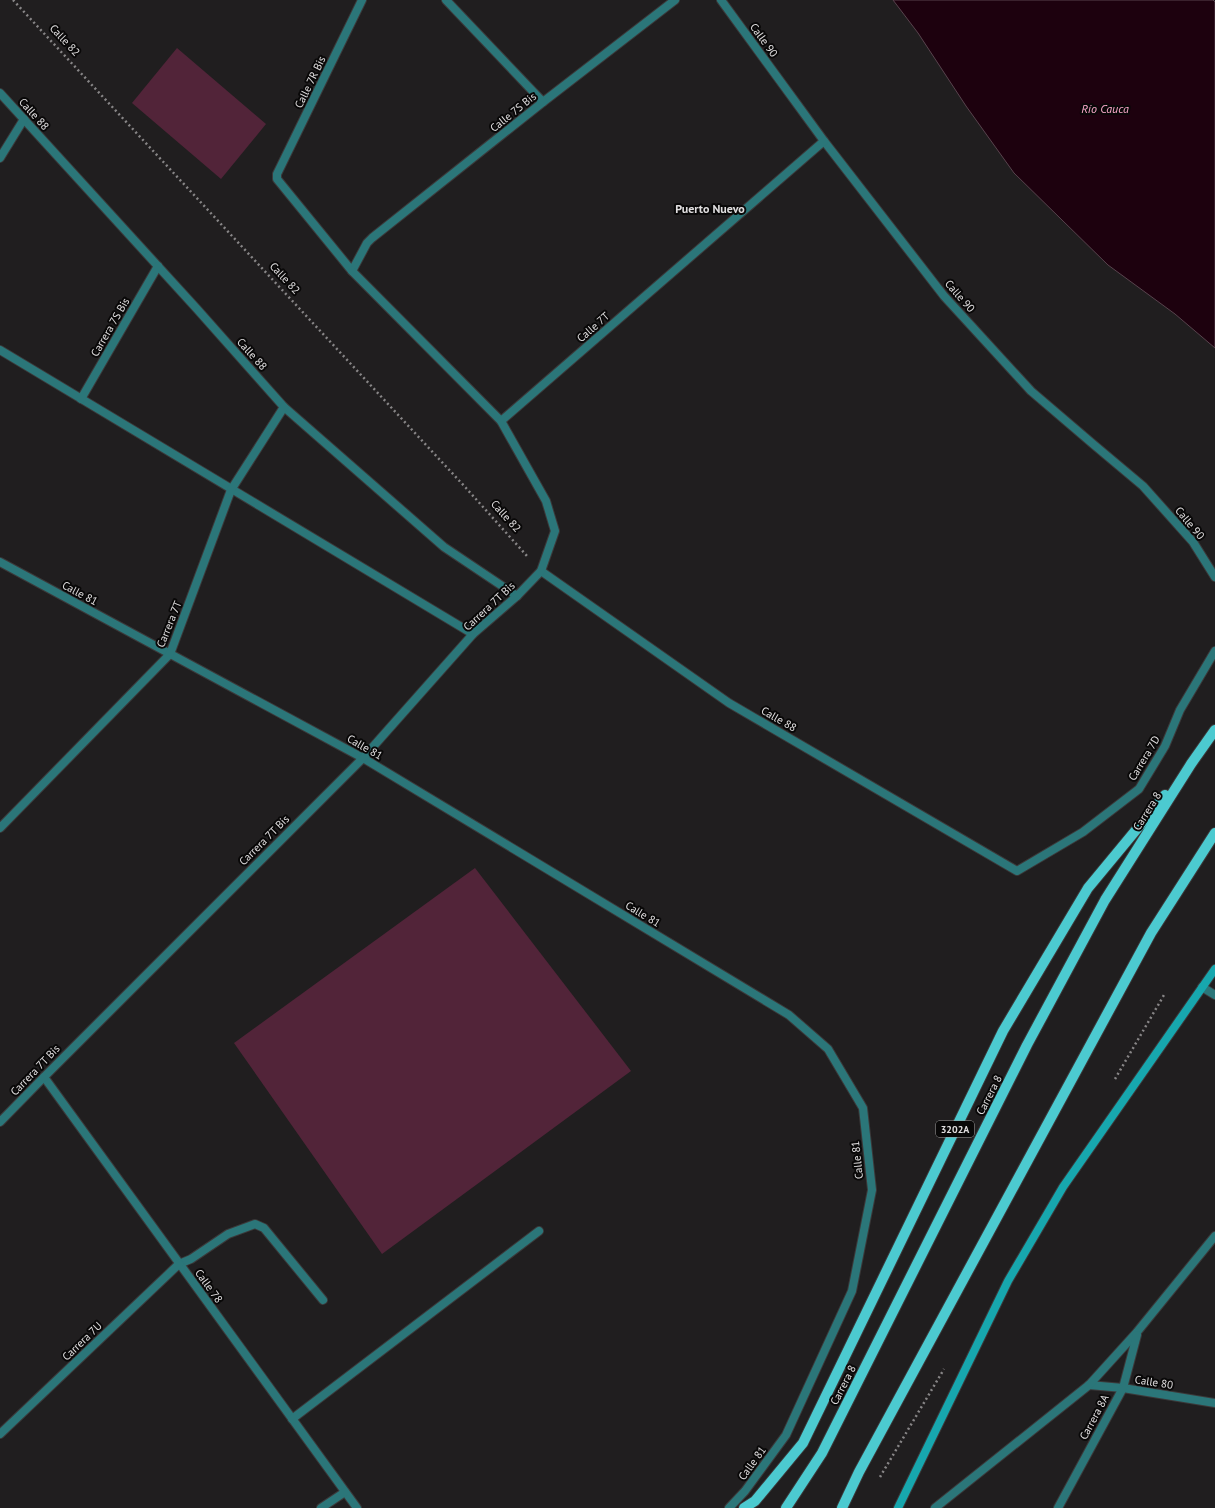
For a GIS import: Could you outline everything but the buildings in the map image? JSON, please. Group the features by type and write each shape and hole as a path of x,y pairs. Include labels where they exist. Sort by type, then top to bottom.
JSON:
{"main road":[{"name":"3202A","path":"744,1508 755,1500 803,1443 1003,1031 1088,888 1191,764 1215,730"},
{"name":"Carrera 8","path":"786,1508 822,1453 1027,1045 1105,900 1191,764"},
{"path":"842,1508 863,1465 1148,940 1215,833"}],"street":[{"name":"Calle 7R Bis","path":"352,271 277,179 277,174 362,0"},
{"path":"446,0 543,102"},
{"name":"Calle 7S Bis","path":"352,271 367,243 543,102 675,0"},
{"name":"Calle 90","path":"721,0 824,141 944,296 1031,391 1143,486 1193,542 1215,577"},
{"name":"Calle 88","path":"0,93 284,407 444,547 517,596"},
{"path":"0,158 24,119"},
{"name":"Calle 7T","path":"501,421 824,141"},
{"name":"Carrera 7S Bis","path":"81,399 158,266"},
{"path":"352,271 501,421 546,501 556,531 541,571"},
{"path":"0,350 473,634"},
{"name":"Carrera 7T","path":"0,828 170,654 231,490 284,407"},
{"name":"Calle 81","path":"0,563 363,758 789,1014 828,1049 863,1108 872,1190 852,1291 786,1434 745,1491 730,1508"},
{"name":"Carrera 7T Bis","path":"0,1122 363,758 473,634 517,596 541,571"},
{"name":"Calle 88","path":"541,571 729,703 1017,871"},
{"name":"Carrera 7D","path":"1017,871 1083,832 1139,789 1165,746 1180,710 1215,651"},
{"path":"898,1508 1008,1281 1064,1187 1215,969"},
{"path":"1202,987 1215,995"},
{"name":"Calle 78","path":"44,1077 357,1508"},
{"name":"Carrera 7U","path":"0,1434 179,1264 190,1259 228,1234 254,1224 264,1228 323,1300"},
{"path":"292,1419 539,1230"},
{"path":"935,1508 1089,1385 1137,1332 1215,1236"},
{"name":"Carrera 8A","path":"1058,1508 1123,1388 1137,1332"},
{"name":"Calle 80","path":"1089,1385 1123,1388 1215,1403"},
{"path":"321,1508 345,1492"}],"path":[{"name":"Calle 82","path":"13,0 466,488 541,571"}],"shaded area":[{"path":"177,48 266,124 221,179 132,103"},
{"path":"475,868 631,1071 382,1254 234,1043"}],"water":[{"name":"Río Cauca","path":"893,0 1213,0 1215,2 1215,348 1175,314 1108,265 1014,173 966,106 918,33"}],"district":[{"name":"Puerto Nuevo","path":"710,209"}]}
